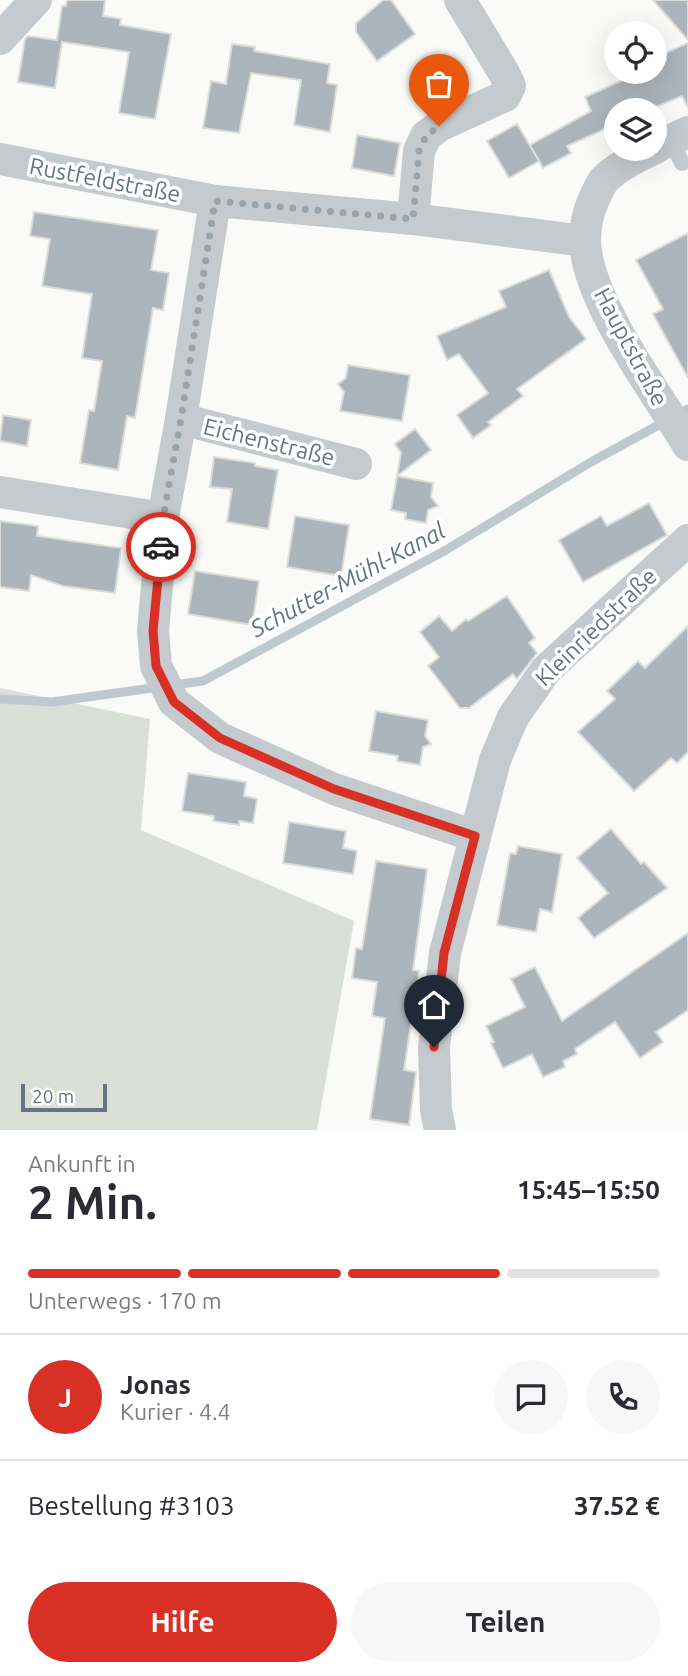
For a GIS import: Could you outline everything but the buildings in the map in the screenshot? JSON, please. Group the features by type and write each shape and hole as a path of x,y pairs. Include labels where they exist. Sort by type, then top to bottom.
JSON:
{"street":[{"path":"0,39 36,0"},
{"path":"413,219 419,151 426,136 439,126 505,96 510,86 505,73 460,0"},
{"name":"Hauptstraße","path":"670,147 629,161 603,181 587,219 585,242 592,273 606,307 661,405 684,439"},
{"name":"Rustfeldstraße","path":"0,159 215,201 413,219 585,242"},
{"name":"Eichenstraße","path":"215,201 163,518 153,631 156,666 174,702 220,738 334,789 475,836"},
{"name":"Eichenstraße","path":"181,419 356,464"},
{"path":"0,492 163,518"},
{"name":"Kleinriedstraße","path":"440,1130 436,1110 434,1047 444,953 495,760 513,717 546,670 688,540"}],"shaded area":[{"path":"0,688 150,719 141,830 354,921 317,1130 0,1130"}],"waterway":[{"name":"Schutter-Mühl-Kanal","path":"173,685 203,681 446,550 591,462 688,409"},
{"name":"Schutter-Mühl-Kanal","path":"0,699 52,702 159,687"}],"way so far":[{"path":"161,547 163,518 215,201 413,219 419,151 426,136 439,126"}],"route":[{"path":"161,547 153,631 156,666 174,702 220,738 334,789 475,836 444,953 434,1047"}]}
